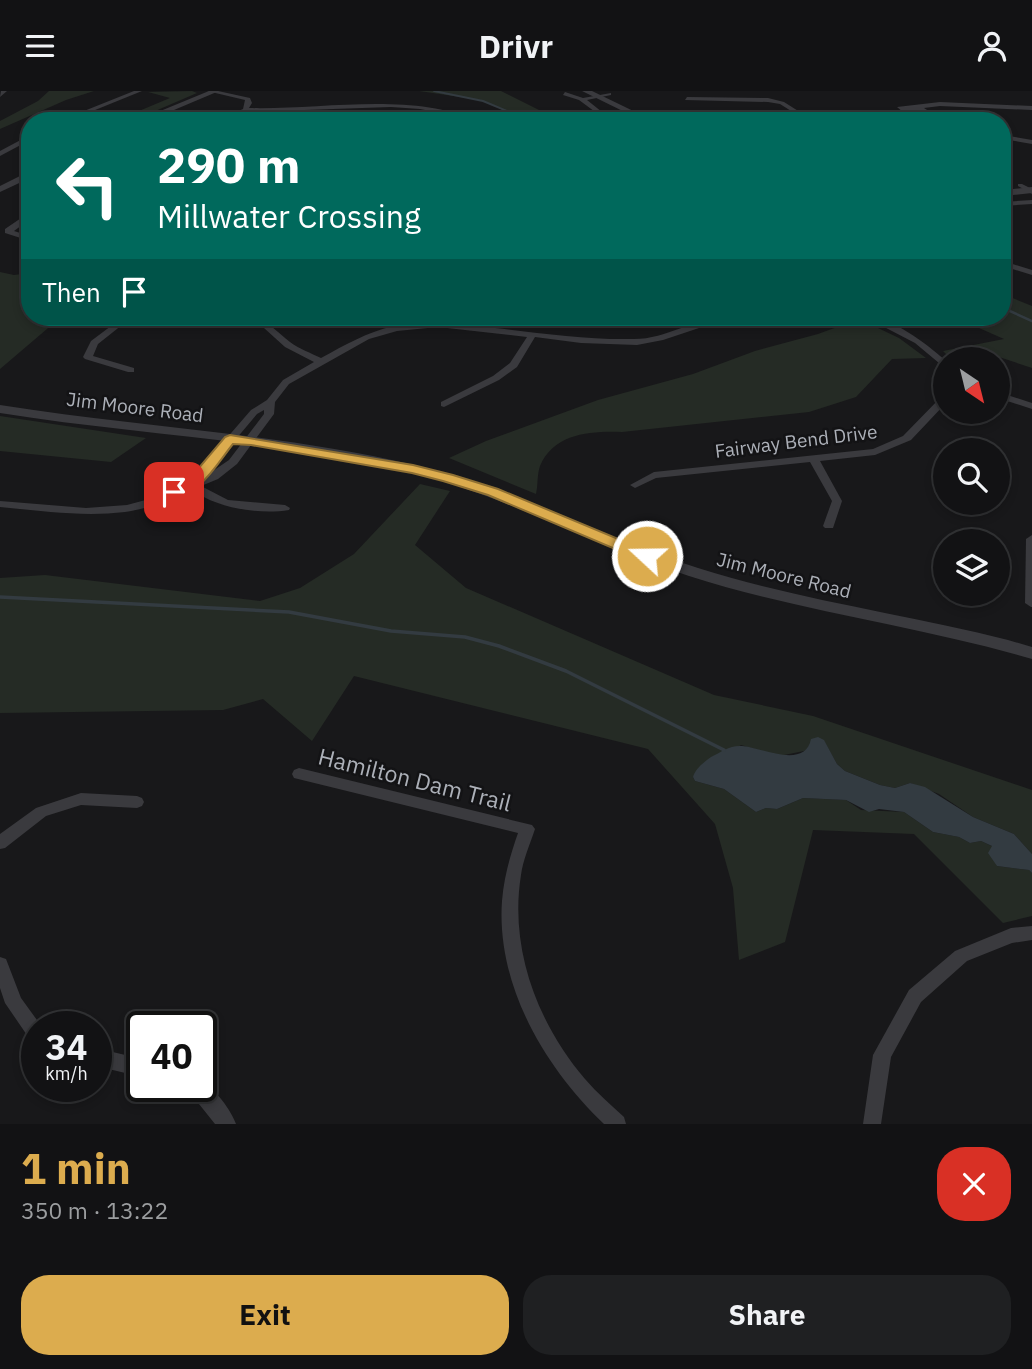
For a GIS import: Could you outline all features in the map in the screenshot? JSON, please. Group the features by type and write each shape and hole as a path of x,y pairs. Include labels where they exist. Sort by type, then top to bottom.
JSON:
{"street":[{"path":"0,95 4,91"},
{"path":"85,112 139,91"},
{"path":"162,112 212,91 248,99"},
{"path":"228,91 248,99"},
{"path":"565,94 603,94 640,112"},
{"path":"584,95 600,112"},
{"path":"245,110 248,99"},
{"path":"687,99 768,100 782,103 797,112"},
{"path":"927,112 922,109 940,104 1032,108"},
{"path":"240,112 300,112 402,105 450,112"},
{"path":"1011,138 1032,142"},
{"path":"0,154 21,142"},
{"path":"0,189 21,178"},
{"path":"1011,187 1029,188"},
{"path":"1011,191 1029,188"},
{"path":"1011,203 1032,202"},
{"path":"21,222 8,231 21,236"},
{"path":"1011,266 1032,273"},
{"path":"116,326 93,343 88,357 131,370"},
{"path":"267,326 288,345 320,362"},
{"path":"192,485 254,412 270,402 286,382 366,337 412,326"},
{"path":"461,326 581,341 637,342 699,326"},
{"path":"887,326 918,341 933,354"},
{"path":"444,404 496,378 514,365 532,335"},
{"path":"1010,399 1032,406"},
{"path":"0,504 86,511 127,508 157,500 214,477 233,462 269,414 270,402"},
{"name":"Jim Moore Road","path":"0,409 251,441 413,469 493,492 634,551 743,587 834,609 963,634 1032,653"},
{"name":"Fairway Bend Drive","path":"635,485 654,475 875,452 907,438 933,411"},
{"path":"814,459 838,501 829,526"},
{"path":"192,485 208,498 224,504 285,508"},
{"path":"1031,603 1032,539"},
{"name":"Hamilton Dam Trail","path":"299,774 527,829 513,876 509,922 517,970 534,1016 572,1078 617,1124"},
{"path":"0,842 41,812 81,799 137,802"},
{"path":"873,1124 882,1055 915,996 961,956 1011,936 1032,933"},
{"path":"0,965 14,1003 21,1013"},
{"path":"210,1102 227,1124"}],"shaded area":[{"path":"49,91 94,91 39,112 21,112 21,120 0,129 0,121 38,101"},
{"path":"419,91 501,91 543,112 507,112 481,100"},
{"path":"148,92 197,93 153,112 137,112 170,98"},
{"path":"0,272 21,274 21,326 50,326 0,369"},
{"path":"1011,297 1032,306 1032,368 1010,361 1010,347 963,347 1004,339 974,326 1011,326"},
{"path":"840,326 874,326 899,338 926,358 892,359 856,397 809,412 575,436 564,440 546,455 539,469 536,494 449,458 486,441 598,400 693,374 755,351"},
{"path":"0,416 146,438 111,462 0,451"},
{"path":"420,484 450,491 415,545 466,588 714,695 813,716 1032,790 1032,854 1014,834 973,817 939,794 910,783 895,788 880,785 845,771 837,764 824,741 804,751 779,756 741,745 693,777 695,781 724,789 756,812 766,808 777,809 803,798 846,800 861,810 904,812 933,832 959,837 970,843 981,841 992,846 997,866 1029,870 1032,873 1032,916 1003,923 914,834 813,830 785,942 739,960 733,888 715,824 648,749 354,676 312,741 263,699 223,710 0,713 0,578 45,575 260,601 300,588 354,554"},
{"path":"818,737 824,740 837,764 845,771 895,788 910,783 925,787 973,817 1014,834 1032,854 1032,873 1029,870 997,866 988,853 992,846 981,841 970,843 959,837 933,832 904,812 879,809 869,812 846,800 803,798 777,809 766,808 756,812 724,789 695,781 693,777 698,768 711,757 730,748 742,746 791,755 800,753 807,748 811,739"}],"waterway":[{"path":"434,91 483,101 509,112"},
{"path":"1011,312 1032,321"},
{"path":"0,597 289,612 391,631 465,637 499,646 566,671 724,750"}],"route":[{"path":"174,492 192,485 230,439 251,441 367,460 448,478 493,492 647,556"}]}
